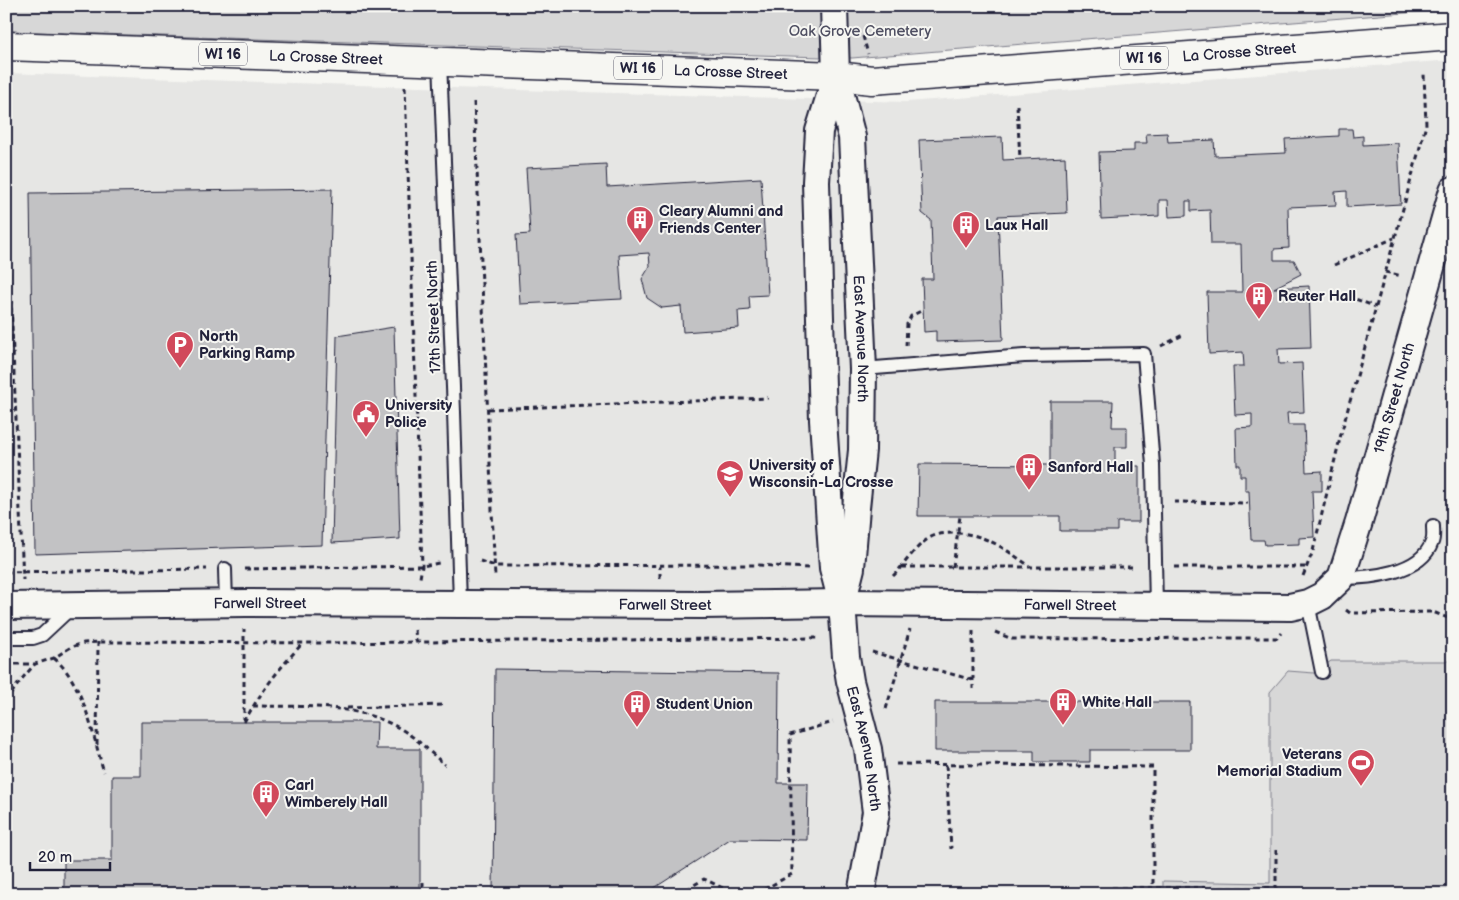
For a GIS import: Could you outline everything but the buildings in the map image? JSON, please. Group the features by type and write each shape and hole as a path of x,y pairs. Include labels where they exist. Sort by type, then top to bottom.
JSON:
{"main road":[{"name":"La Crosse Street","path":"6,46 836,76 872,80 1453,36"}],"street":[{"name":"East Avenue North","path":"834,6 836,76 852,137 863,369 862,450 851,568 842,603"},
{"name":"East Avenue North","path":"836,76 818,132 816,182 823,420 833,568 842,603 850,680 868,749 876,812 861,894"},
{"name":"19th Street North","path":"1315,599 1341,578 1370,486 1453,190"},
{"name":"Farwell Street","path":"6,606 236,603 842,603 1290,607 1315,599"}],"lane":[{"name":"17th Street North","path":"440,61 460,603"},
{"path":"863,369 1024,356 1144,354 1153,465 1156,606"},
{"path":"1341,578 1362,578 1385,574 1406,567 1425,554 1432,541 1433,526"},
{"path":"225,569 236,603"},
{"path":"1315,599 1322,672"},
{"path":"6,638 34,638 42,635 74,605"}],"path":[{"path":"866,44 868,54"},
{"path":"404,60 422,566 419,586"},
{"path":"474,102 495,578"},
{"path":"1017,105 1020,159"},
{"path":"6,190 22,580"},
{"path":"1334,265 1394,238"},
{"path":"1348,296 1376,307"},
{"path":"904,366 907,324 911,316 924,310"},
{"path":"488,409 768,398"},
{"path":"1153,502 1248,503"},
{"path":"953,567 960,516"},
{"path":"889,580 926,540 942,533 980,536 995,542 1031,567"},
{"path":"480,561 495,566 757,565 812,568"},
{"path":"660,566 660,578"},
{"path":"902,567 1306,567"},
{"path":"236,603 243,643 244,722 268,683 303,643"},
{"path":"1350,612 1433,612 1453,620"},
{"path":"884,717 910,629"},
{"path":"973,631 973,689"},
{"path":"96,748 98,642"},
{"path":"866,651 973,680"},
{"path":"54,658 64,668 79,692 104,772"},
{"path":"6,701 35,664"},
{"path":"253,706 342,708 445,704"},
{"path":"342,708 363,712 385,720 408,733 446,765"},
{"path":"756,894 792,874 790,735 837,721"},
{"path":"946,764 950,849"},
{"path":"870,766 946,764 1153,767 1153,894"},
{"path":"1112,888 1276,888 1276,850"},
{"path":"679,894 704,879 728,890 730,894"},
{"path":"423,882 423,894"}],"shaded area":[{"name":"University of Wisconsin-La Crosse","path":"1453,60 1453,894 6,894 6,73 906,102"}],"green space":[{"name":"Oak Grove Cemetery","path":"6,6 1453,6 1453,9 852,58 6,31"},
{"name":"Veterans Memorial Stadium","path":"1331,661 1453,661 1453,894 1163,894 1163,881 1270,883 1270,692 1288,671 1314,673"}],"place":[{"name":"Cleary Alumni and Friends Center","path":"640,244"},
{"name":"Laux Hall","path":"966,249"},
{"name":"Reuter Hall","path":"1259,320"},
{"name":"North Parking Ramp","path":"180,369"},
{"name":"University Police","path":"366,438"},
{"name":"Sanford Hall","path":"1029,491"},
{"name":"University of Wisconsin-La Crosse","path":"730,498"},
{"name":"White Hall","path":"1063,726"},
{"name":"Student Union","path":"637,728"},
{"name":"Veterans Memorial Stadium","path":"1361,787"},
{"name":"Carl Wimberely Hall","path":"266,818"}]}
